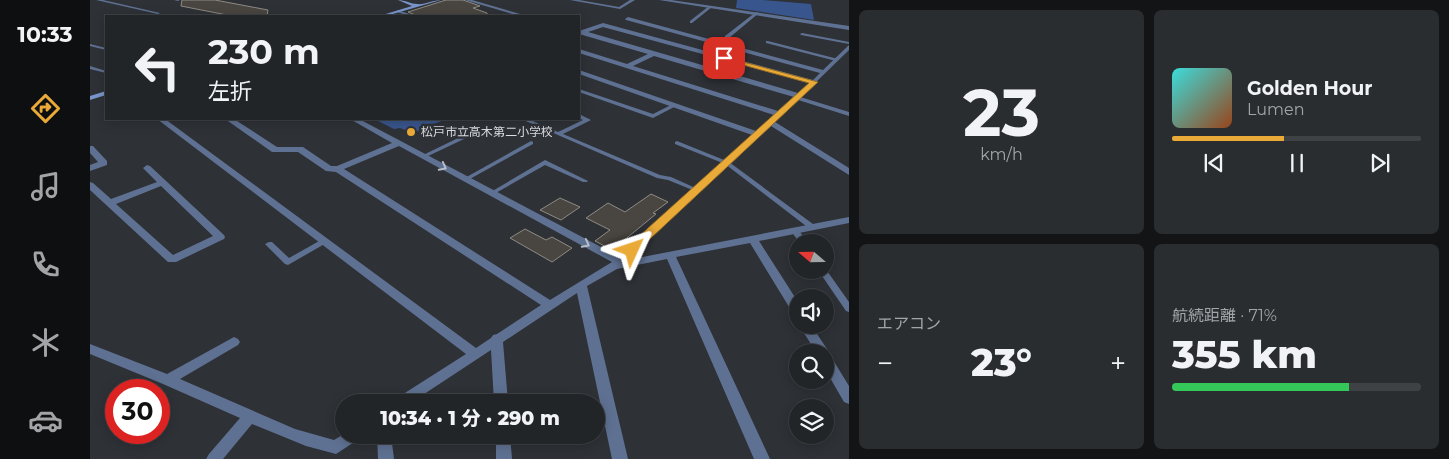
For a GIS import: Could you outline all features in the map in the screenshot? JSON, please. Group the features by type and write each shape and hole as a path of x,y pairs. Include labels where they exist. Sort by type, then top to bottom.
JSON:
{"main road":[{"path":"400,0 417,6"},
{"path":"385,15 439,0"},
{"path":"90,98 105,93"}],"street":[{"path":"467,0 520,15"},
{"path":"661,0 689,2 710,7 733,8 849,28"},
{"path":"399,11 410,15"},
{"path":"628,19 824,72"},
{"path":"580,32 603,24 814,82"},
{"path":"580,32 798,97"},
{"path":"414,394 497,338 616,264 798,97 848,48"},
{"path":"580,51 778,114"},
{"path":"628,66 653,54"},
{"path":"703,69 724,58"},
{"path":"580,72 758,134"},
{"path":"161,120 474,353"},
{"path":"230,120 275,150 300,149 329,169 338,169 399,143"},
{"path":"356,120 466,179 616,264 849,220"},
{"path":"770,122 849,172"},
{"path":"90,148 104,163 90,168"},
{"path":"90,185 172,260 220,237 147,168"},
{"path":"338,169 549,305"},
{"path":"109,203 162,183"},
{"path":"754,239 789,297"},
{"path":"670,255 762,459"},
{"path":"581,285 620,459"},
{"path":"497,338 500,394"},
{"path":"170,379 234,342"},
{"path":"90,349 165,379"},
{"path":"834,373 849,398"},
{"path":"170,381 320,445 336,447 340,444"},
{"path":"214,459 250,416"},
{"path":"385,444 386,459"},
{"path":"503,444 504,459"}],"lane":[{"path":"98,0 158,13"},
{"path":"572,0 620,8 633,0"},
{"path":"691,22 710,7"},
{"path":"728,37 757,13"},
{"path":"802,34 848,48"},
{"path":"768,42 836,60"},
{"path":"90,45 105,49"},
{"path":"90,67 105,72"},
{"path":"580,90 653,116 675,105"},
{"path":"798,97 849,114"},
{"path":"558,134 588,120 580,116"},
{"path":"526,120 659,177 669,178 697,190"},
{"path":"424,156 481,129"},
{"path":"466,179 532,142"},
{"path":"677,143 727,163 814,227"},
{"path":"492,194 545,162 585,181"},
{"path":"269,244 288,262 324,242"},
{"path":"828,279 849,309"}],"shaded area":[{"path":"737,0 811,4 814,20 736,8"},
{"path":"376,120 444,120 413,133 400,128 394,129"}],"building":[{"path":"182,0 215,0 268,10 267,15 227,15 181,6"},
{"path":"446,0 463,0 480,6 473,8 487,13 487,15 416,15 408,12"},
{"path":"651,194 668,202 612,250 595,241 610,230 586,218 608,203 625,212"},
{"path":"560,198 580,207 561,220 540,210"},
{"path":"525,229 546,240 552,237 572,248 552,262 510,238"}],"place":[{"name":"松戸市立高木第二小学校","path":"411,132"}],"route":[{"path":"632,250 814,82 724,58"}]}
